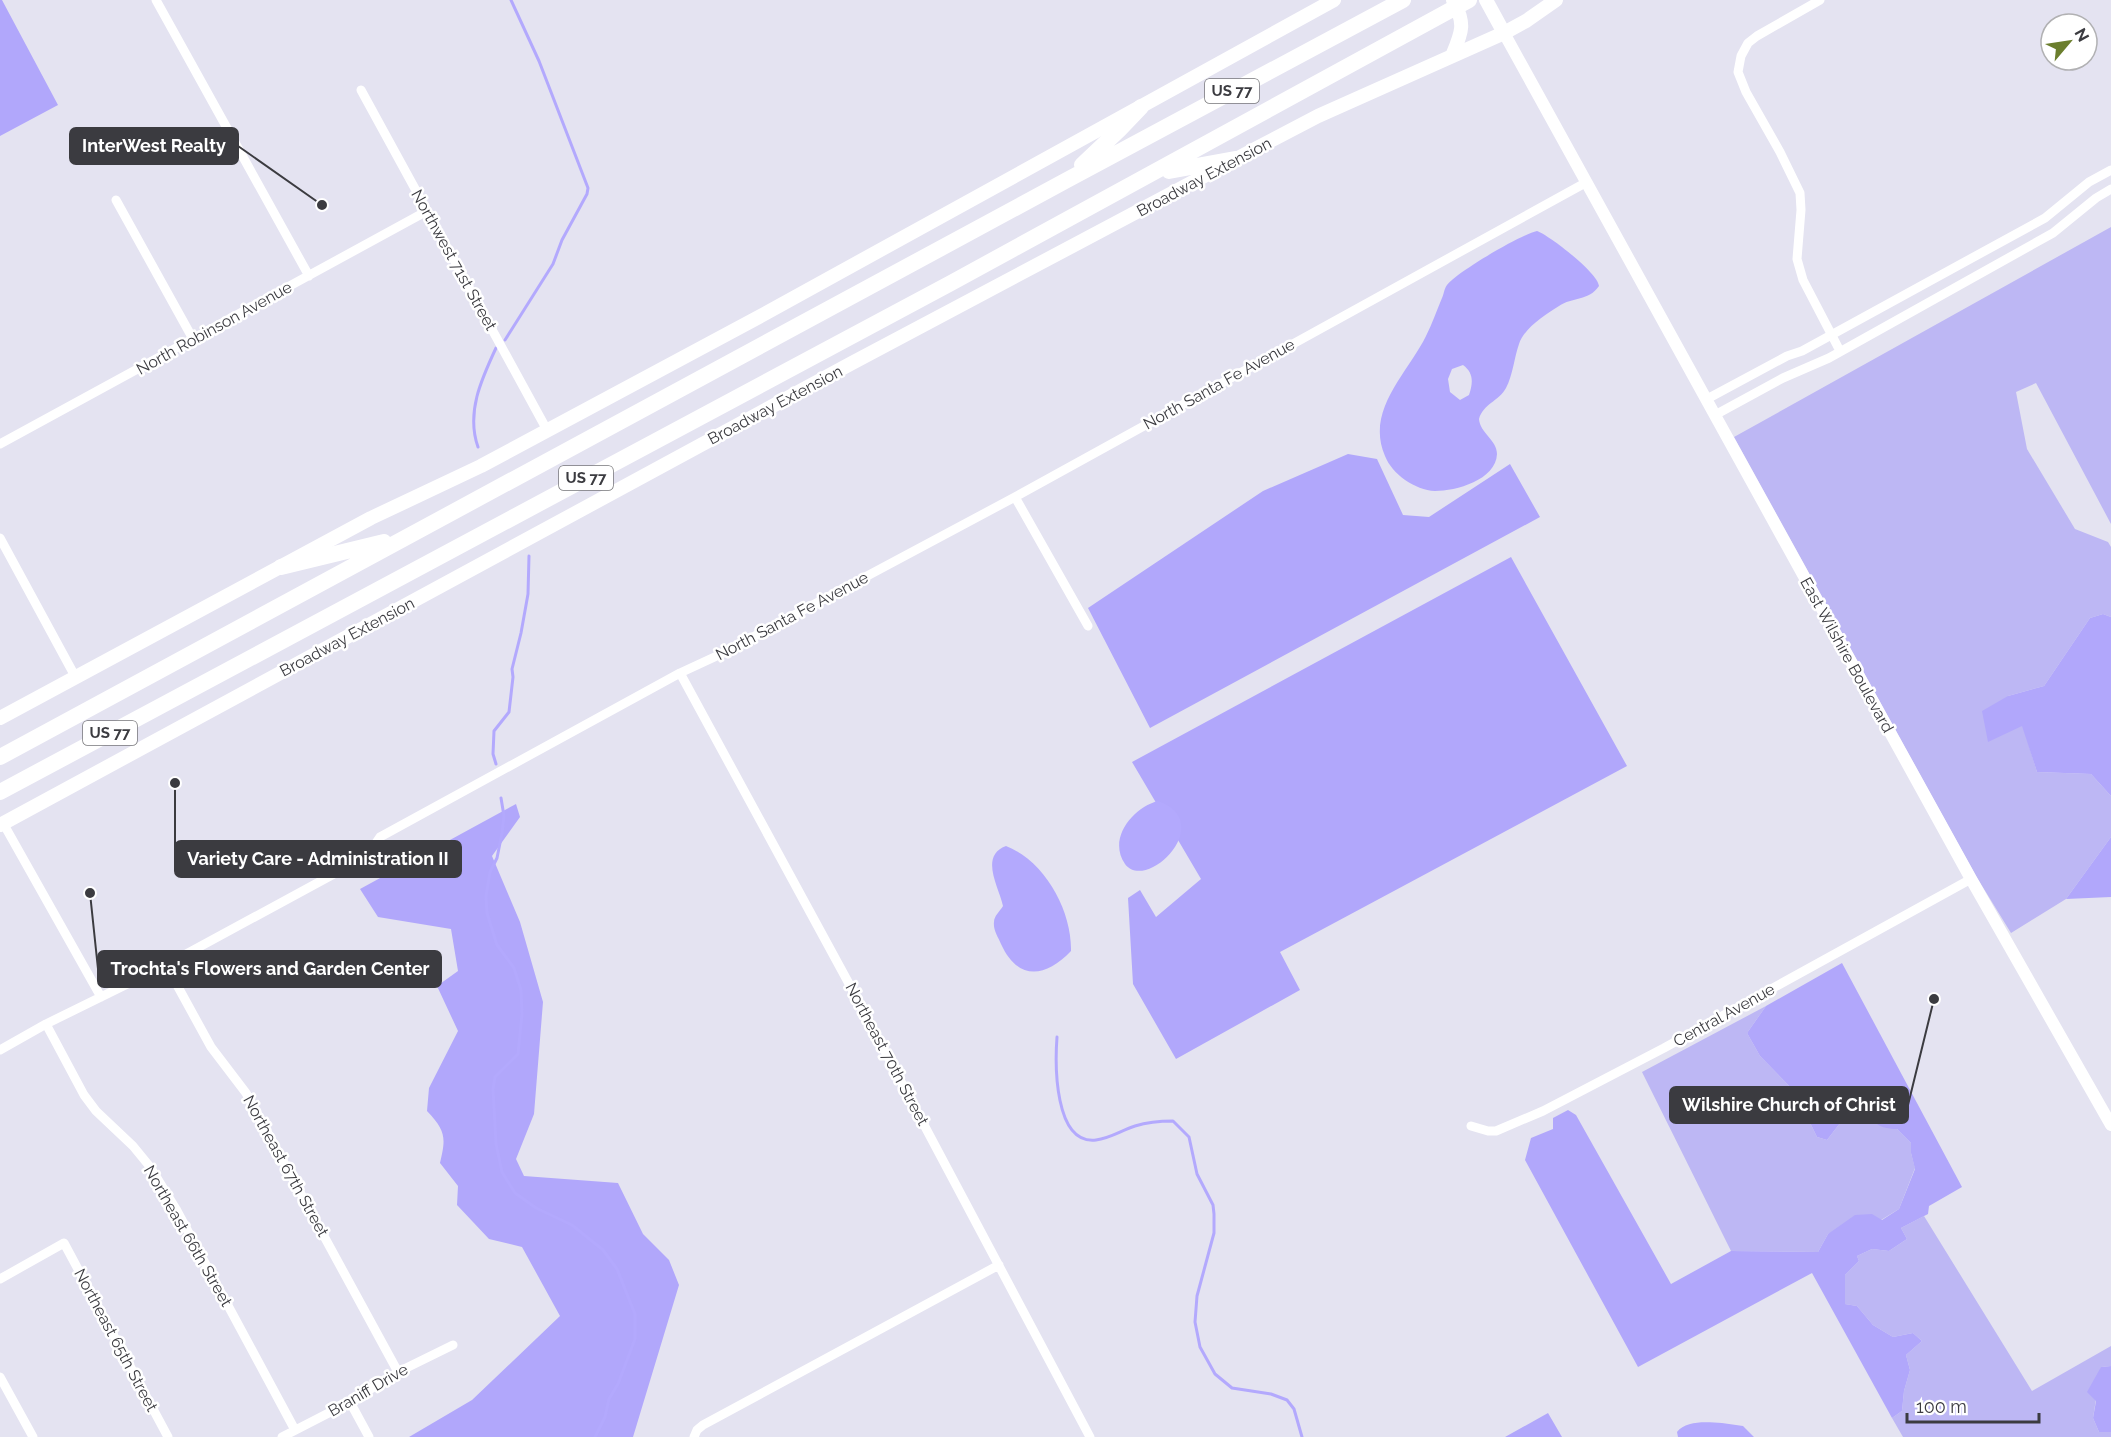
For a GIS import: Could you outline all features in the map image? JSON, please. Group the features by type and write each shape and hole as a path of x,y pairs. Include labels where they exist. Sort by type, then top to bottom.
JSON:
{"highway":[{"name":"Broadway Extension","path":"0,792 1151,175 1469,0"},
{"name":"US 77","path":"0,757 1400,2"},
{"path":"1067,180 1141,107"},
{"path":"1151,175 1235,159"},
{"path":"281,567 405,537"}],"main road":[{"path":"0,718 371,518 453,480 547,430 922,228 1334,0"},
{"path":"1452,56 1462,27 1462,15 1453,0"},
{"path":"1486,0 1504,33"},
{"path":"1537,0 1555,1"},
{"name":"Broadway Extension","path":"2,824 852,363 1071,249 1235,159 1318,116 1504,33 1555,1"}],"street":[{"path":"156,0 309,276"},
{"path":"1820,0 1757,36 1748,44 1741,56 1738,72 1746,92 1800,193 1797,259 1803,280 1840,351"},
{"name":"East Wilshire Boulevard","path":"1504,33 1971,879 2111,1125"},
{"name":"Northwest 71st Street","path":"361,90 547,430"},
{"path":"1707,399 1786,356 1802,351 2045,218 2089,182 2111,170"},
{"name":"North Santa Fe Avenue","path":"0,1050 46,1024 166,965 367,856 380,837 680,673 721,654 1015,497 1587,182"},
{"path":"1715,414 1840,351 2053,232 2111,189"},
{"path":"116,200 193,339"},
{"name":"North Robinson Avenue","path":"0,444 427,211"},
{"path":"1015,497 1088,626"},
{"path":"0,538 76,678"},
{"name":"Northeast 70th Street","path":"680,673 1090,1437"},
{"path":"2,824 101,997"},
{"name":"Central Avenue","path":"1471,1126 1493,1131 1533,1116 1664,1048 1971,879"},
{"name":"Northeast 67th Street","path":"166,965 211,1047 246,1094 398,1372"},
{"name":"Northeast 66th Street","path":"46,1024 84,1095 96,1111 133,1146 151,1168 176,1209 295,1430"},
{"name":"Northeast 65th Street","path":"0,1279 63,1243 168,1437"},
{"path":"694,1437 703,1425 999,1265"},
{"name":"Braniff Drive","path":"282,1437 350,1402 398,1372 453,1345"},
{"path":"0,1377 33,1437"},
{"path":"350,1402 369,1437"}],"shaded area":[{"path":"0,0 58,105 0,136"},
{"path":"2111,227 2111,524 2036,383 2016,392 2027,449 2075,529 2108,542 2111,547 2111,617 2103,614 2090,618 2044,686 2008,696 2023,726 2037,772 2091,774 2111,796 2111,837 2066,899 2011,933 1976,876 1734,437"},
{"path":"1537,231 1562,247 1591,272 1599,286 1585,297 1564,303 1548,313 1530,327 1522,338 1506,388 1484,410 1479,419 1482,428 1496,449 1495,463 1490,471 1474,482 1453,489 1435,491 1420,488 1405,480 1388,463 1380,439 1380,423 1384,408 1426,336 1447,285 1475,263","holes":["1463,365 1472,378 1471,386 1469,395 1460,400 1450,392 1448,379 1452,369"]},
{"path":"1348,454 1377,459 1403,515 1429,517 1510,464 1540,517 1150,728 1088,608 1263,491"},
{"path":"1511,557 1627,766 1280,952 1300,990 1176,1059 1133,984 1128,898 1140,890 1156,917 1201,879 1132,762"},
{"path":"2103,614 2111,617 2111,796 2091,774 2037,772 2022,726 1988,742 1982,711 2008,696 2044,686 2090,618"},
{"path":"1158,801 1175,811 1181,824 1179,838 1172,851 1160,862 1147,869 1135,870 1125,864 1120,854 1121,834 1132,817 1149,804"},
{"path":"516,804 520,817 492,856 520,922 543,1002 534,1114 516,1159 524,1176 618,1183 643,1234 669,1260 679,1285 633,1437 409,1437 472,1400 560,1316 522,1247 489,1239 457,1205 458,1186 440,1163 443,1135 438,1124 427,1111 429,1088 458,1031 437,986 458,971 451,929 378,917 360,889"},
{"path":"2111,837 2111,897 2066,899"},
{"path":"1006,846 1020,853 1044,875 1054,889 1067,920 1071,951 1061,960 1042,970 1033,972 1024,970 1015,964 1008,956 995,931 994,920 1003,906 992,864 998,851"},
{"path":"1842,963 1962,1187 1929,1206 1928,1214 1901,1228 1907,1239 1889,1251 1872,1249 1857,1256 1859,1261 1845,1275 1845,1304 1857,1306 1873,1325 1893,1337 1913,1333 1922,1341 1906,1355 1910,1370 1904,1391 1902,1411 1892,1418 1812,1273 1638,1367 1525,1160 1531,1138 1553,1129 1553,1118 1568,1110 1576,1115 1671,1284 1731,1251 1818,1252 1828,1234 1855,1215 1872,1214 1882,1220 1899,1209 1915,1169 1911,1143 1897,1129 1883,1127 1872,1120 1875,1114 1864,1106 1851,1109 1827,1140 1817,1137 1795,1092 1760,1056 1747,1033 1766,1006"},
{"path":"1766,1006 1747,1033 1760,1056 1795,1092 1817,1137 1827,1140 1851,1109 1864,1106 1897,1129 1911,1143 1915,1168 1899,1209 1881,1220 1828,1234 1818,1252 1731,1251 1642,1072"},
{"path":"1924,1216 2032,1391 2111,1346 2111,1366 2101,1367 2093,1418 2099,1432 2111,1432 2111,1437 1903,1437 1892,1418 1902,1411 1904,1391 1910,1370 1906,1355 1922,1341 1913,1333 1893,1337 1873,1325 1857,1306 1845,1304 1845,1275 1859,1261 1857,1256 1872,1249 1889,1251 1907,1239 1901,1228"},
{"path":"2111,1366 2111,1432 2099,1432 2093,1418 2096,1401 2087,1392 2101,1367"},
{"path":"1548,1413 1562,1437 1505,1437"},
{"path":"1704,1422 1743,1426 1754,1437 1678,1437 1677,1432 1686,1425"}],"waterway":[{"path":"505,340 553,264 562,240 588,188 539,61 511,0"},
{"path":"478,447 474,409 485,372 496,348"},
{"path":"496,764 493,754 494,731 509,712 512,669 528,594 529,556"},
{"path":"501,798 504,816 502,833 497,858 490,872 486,896 487,913 497,945 514,968 521,990 522,1014 518,1054 495,1077 493,1089 496,1144 502,1172 515,1193 536,1208 572,1225 603,1250 617,1269 635,1314 635,1339 595,1437"},
{"path":"1057,1037 1056,1065 1060,1100 1072,1130 1082,1138 1096,1140 1140,1125 1173,1121 1189,1137 1197,1174 1213,1205 1214,1214 1214,1233 1197,1296 1195,1322 1200,1347 1215,1374 1232,1388 1271,1394 1287,1400 1294,1409 1302,1437"}],"place":[{"name":"InterWest Realty","path":"322,205"},
{"name":"Variety Care - Administration II","path":"175,783"},
{"name":"Trochta's Flowers and Garden Center","path":"90,893"},
{"name":"Wilshire Church of Christ","path":"1934,999"}]}
